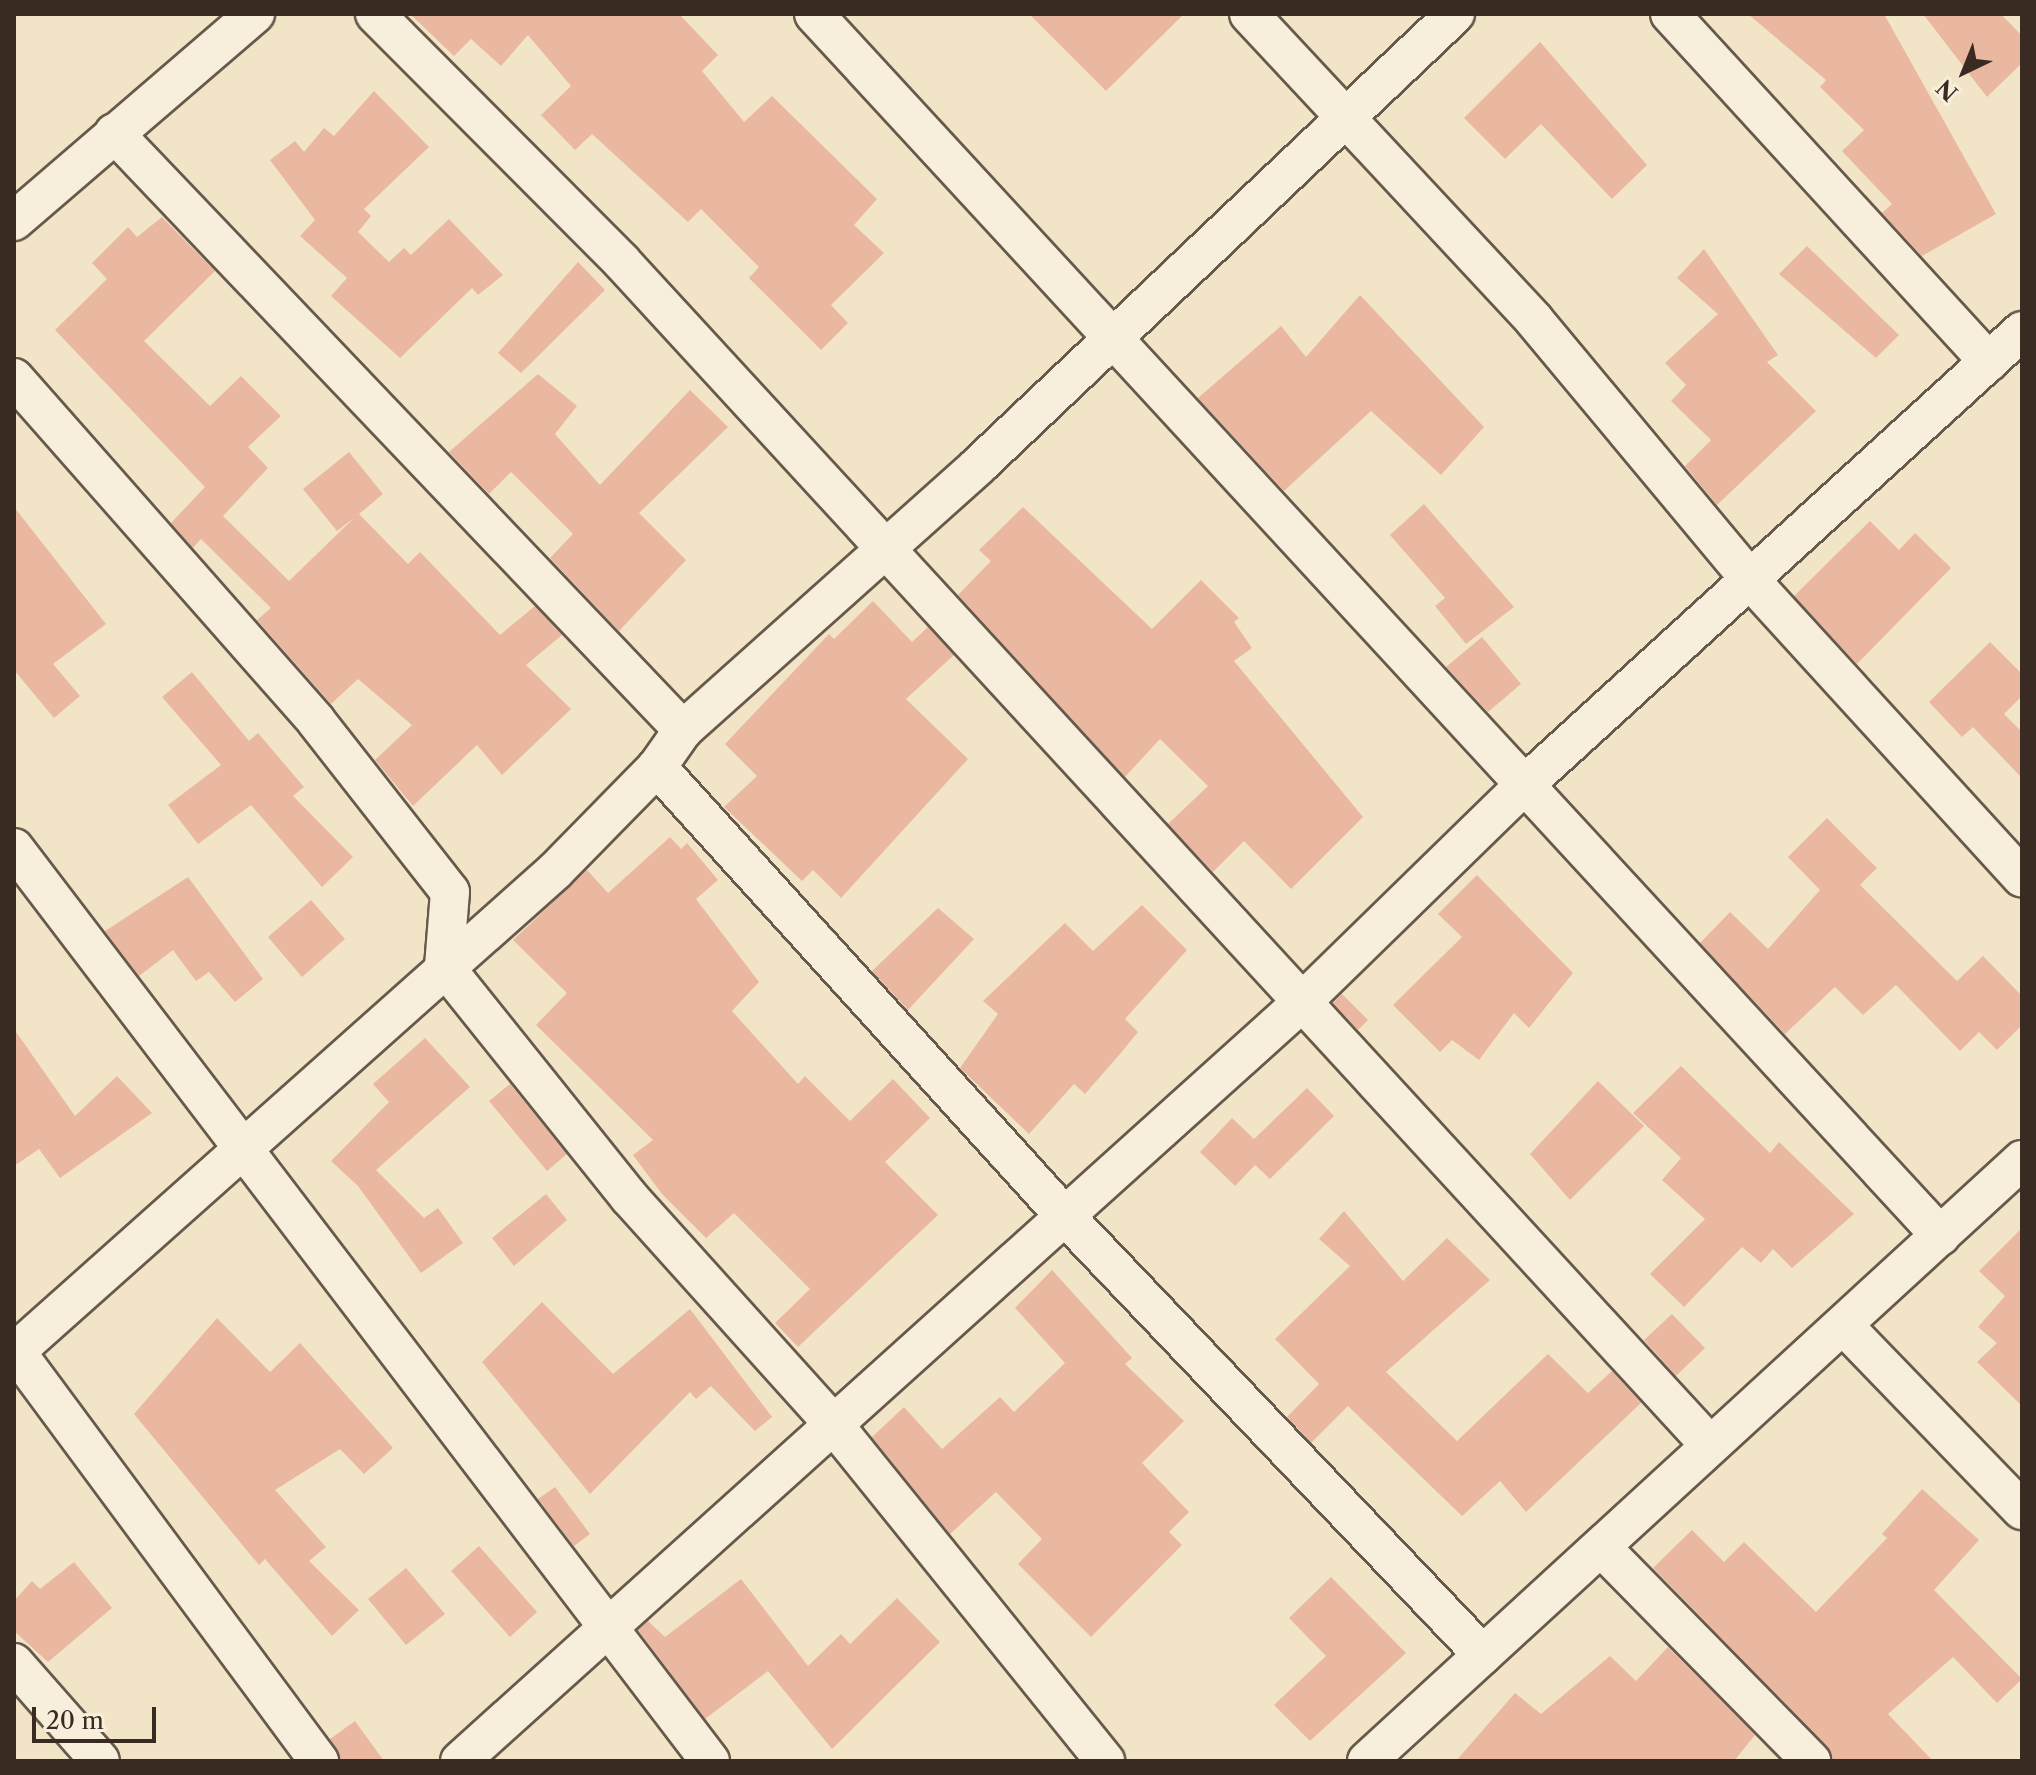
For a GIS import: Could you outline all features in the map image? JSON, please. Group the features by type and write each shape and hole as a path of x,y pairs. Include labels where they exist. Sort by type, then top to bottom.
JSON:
{"street":[{"path":"14,221 255,14"},
{"path":"375,14 621,261 1300,1004 1709,1444"},
{"path":"814,14 1112,335 1521,788 1941,1236"},
{"path":"1249,14 1534,320 1753,583 2022,878"},
{"path":"319,1761 14,1351 237,1149 555,871 657,767 683,730 883,550 1343,115 1455,14"},
{"path":"1670,14 1989,362"},
{"path":"114,133 683,730"},
{"path":"460,1761 614,1629 1062,1213 1300,1004 1521,788 1753,583 2022,331"},
{"path":"14,378 316,721 450,892 444,966 629,1197 834,1425 1105,1761"},
{"path":"657,767 1062,1213 1483,1655"},
{"path":"14,848 237,1149 614,1629 710,1761"},
{"path":"1386,1755 1483,1655 1709,1444 1846,1328 2022,1160"},
{"path":"1846,1328 2022,1510"},
{"path":"1601,1547 1811,1761"},
{"path":"14,1663 100,1761"}],"building":[{"path":"410,14 679,14 718,55 702,71 744,122 772,96 877,199 854,225 884,253 831,305 848,323 821,350 749,278 759,267 701,209 688,222 592,134 575,150 541,115 571,86 528,35 501,66 471,39 454,56"},
{"path":"1029,14 1184,14 1106,91"},
{"path":"1748,14 1884,14 1996,214 1922,256 1882,213 1892,204 1842,151 1864,130 1820,87 1826,80"},
{"path":"1923,14 2001,14 2022,36 2022,63 1987,97"},
{"path":"1540,42 1647,165 1612,199 1541,124 1505,159 1464,118"},
{"path":"374,91 429,147 364,209 371,216 358,232 389,262 404,248 411,255 449,219 503,275 478,295 472,288 400,358 331,296 347,278 300,236 315,220 270,160 295,141 304,152 324,128 334,136"},
{"path":"162,217 215,271 144,341 210,406 241,376 281,416 248,447 268,468 223,516 289,581 354,518 337,531 303,489 349,452 383,494 359,514 408,564 420,552 500,635 535,606 562,635 526,665 571,709 502,775 477,745 413,806 375,760 412,725 358,679 331,704 257,620 271,608 201,539 193,548 171,523 205,487 55,330 107,279 92,263 128,227 137,237"},
{"path":"1807,246 1899,335 1876,358 1779,274"},
{"path":"1704,249 1778,355 1767,362 1816,411 1717,505 1685,466 1711,440 1671,401 1686,385 1665,363 1718,314 1677,278"},
{"path":"578,262 605,290 521,373 498,353"},
{"path":"1360,295 1484,427 1441,475 1371,411 1284,491 1198,398 1281,326 1306,357"},
{"path":"538,374 577,406 555,434 600,485 690,390 728,427 639,513 686,560 619,631 550,558 573,534 511,472 489,494 449,452"},
{"path":"1424,504 1514,607 1466,644 1435,606 1445,598 1390,535"},
{"path":"14,507 106,624 53,664 80,696 54,718 14,670"},
{"path":"1023,507 1152,629 1201,580 1239,618 1234,622 1252,648 1234,661 1363,817 1291,889 1244,841 1213,872 1168,824 1208,786 1160,739 1125,777 958,595 991,561 979,550"},
{"path":"1870,521 1899,550 1915,533 1951,568 1857,664 1794,596"},
{"path":"873,601 912,642 928,627 954,655 906,699 968,759 841,898 813,870 802,881 724,807 757,776 725,744 829,634 834,639"},
{"path":"1482,637 1521,684 1488,712 1446,667"},
{"path":"1990,642 2022,674 2022,696 2004,714 2022,732 2022,778 1973,727 1962,737 1929,702"},
{"path":"192,672 249,741 258,733 304,787 293,796 353,857 322,887 251,805 198,844 168,805 221,765 162,697"},
{"path":"1827,818 1877,868 1860,885 1957,981 1983,956 2022,996 2022,1025 1997,1050 1979,1032 1960,1051 1896,985 1863,1015 1835,987 1785,1034 1700,943 1730,912 1768,949 1820,890 1788,857"},
{"path":"670,837 681,849 687,843 718,880 696,899 759,982 732,1011 798,1084 805,1076 850,1121 893,1079 930,1118 885,1162 938,1215 798,1347 775,1323 810,1289 734,1213 706,1238 662,1194 633,1155 653,1140 536,1025 567,993 513,940 587,870 608,893"},
{"path":"1477,875 1573,973 1529,1028 1514,1013 1479,1060 1452,1040 1440,1052 1393,1005 1462,937 1438,914"},
{"path":"188,877 263,979 235,1002 209,972 196,981 173,950 139,976 105,931"},
{"path":"311,900 345,939 302,977 268,937"},
{"path":"1142,905 1187,950 1125,1019 1138,1032 1120,1054 1085,1094 1074,1084 1029,1134 960,1068 998,1014 983,1001 1065,923 1093,951"},
{"path":"938,908 974,939 908,1010 872,971"},
{"path":"1342,994 1368,1020 1358,1030 1333,1003"},
{"path":"14,1029 75,1116 117,1076 152,1113 60,1178 39,1149 14,1166"},
{"path":"425,1038 470,1087 376,1170 424,1218 438,1208 463,1243 421,1273 358,1186 331,1161 389,1102 373,1084"},
{"path":"1681,1066 1770,1153 1779,1142 1854,1214 1792,1268 1773,1249 1761,1263 1742,1247 1684,1307 1650,1274 1705,1219 1662,1180 1681,1158 1633,1113"},
{"path":"1598,1081 1644,1126 1570,1200 1530,1154"},
{"path":"510,1084 567,1154 547,1171 489,1101"},
{"path":"1307,1088 1334,1116 1270,1179 1255,1165 1235,1186 1200,1152 1232,1118 1254,1139"},
{"path":"546,1194 567,1220 514,1266 492,1238"},
{"path":"1344,1211 1403,1281 1447,1238 1490,1280 1386,1372 1457,1441 1548,1354 1588,1393 1612,1371 1641,1403 1526,1512 1500,1481 1462,1516 1348,1406 1311,1443 1287,1417 1319,1384 1275,1339 1350,1266 1319,1239"},
{"path":"2022,1228 2022,1406 1977,1362 1997,1343 1978,1327 2005,1296 1979,1271"},
{"path":"1052,1270 1132,1358 1125,1364 1184,1421 1142,1463 1189,1512 1169,1532 1182,1545 1091,1637 1018,1564 1042,1539 996,1492 950,1534 872,1437 904,1407 942,1449 1000,1397 1014,1412 1065,1363 1015,1308"},
{"path":"542,1302 613,1374 690,1309 772,1417 755,1431 711,1386 696,1399 690,1392 590,1494 482,1362"},
{"path":"1672,1314 1705,1348 1676,1376 1644,1340"},
{"path":"217,1318 270,1372 300,1343 393,1448 364,1474 340,1449 275,1490 326,1547 309,1561 359,1610 332,1636 265,1559 259,1565 134,1414"},
{"path":"555,1487 590,1534 574,1546 538,1499"},
{"path":"1922,1489 1979,1540 1934,1590 2022,1679 1997,1703 1953,1657 1888,1714 1933,1761 1833,1761 1827,1746 1653,1568 1692,1530 1724,1562 1744,1542 1816,1612 1887,1538 1882,1534"},
{"path":"479,1546 537,1612 510,1637 451,1571"},
{"path":"74,1562 112,1608 48,1662 14,1631 14,1601 32,1581 40,1589"},
{"path":"406,1568 445,1614 406,1645 368,1599"},
{"path":"1331,1577 1406,1653 1310,1741 1274,1705 1326,1656 1289,1618"},
{"path":"741,1579 808,1666 841,1634 850,1644 897,1598 940,1642 832,1749 768,1671 705,1719 638,1630 648,1621 665,1637"},
{"path":"1668,1647 1755,1735 1734,1761 1456,1761 1515,1693 1541,1714 1610,1656 1636,1681"},
{"path":"355,1721 384,1761 341,1761 330,1739"}]}
